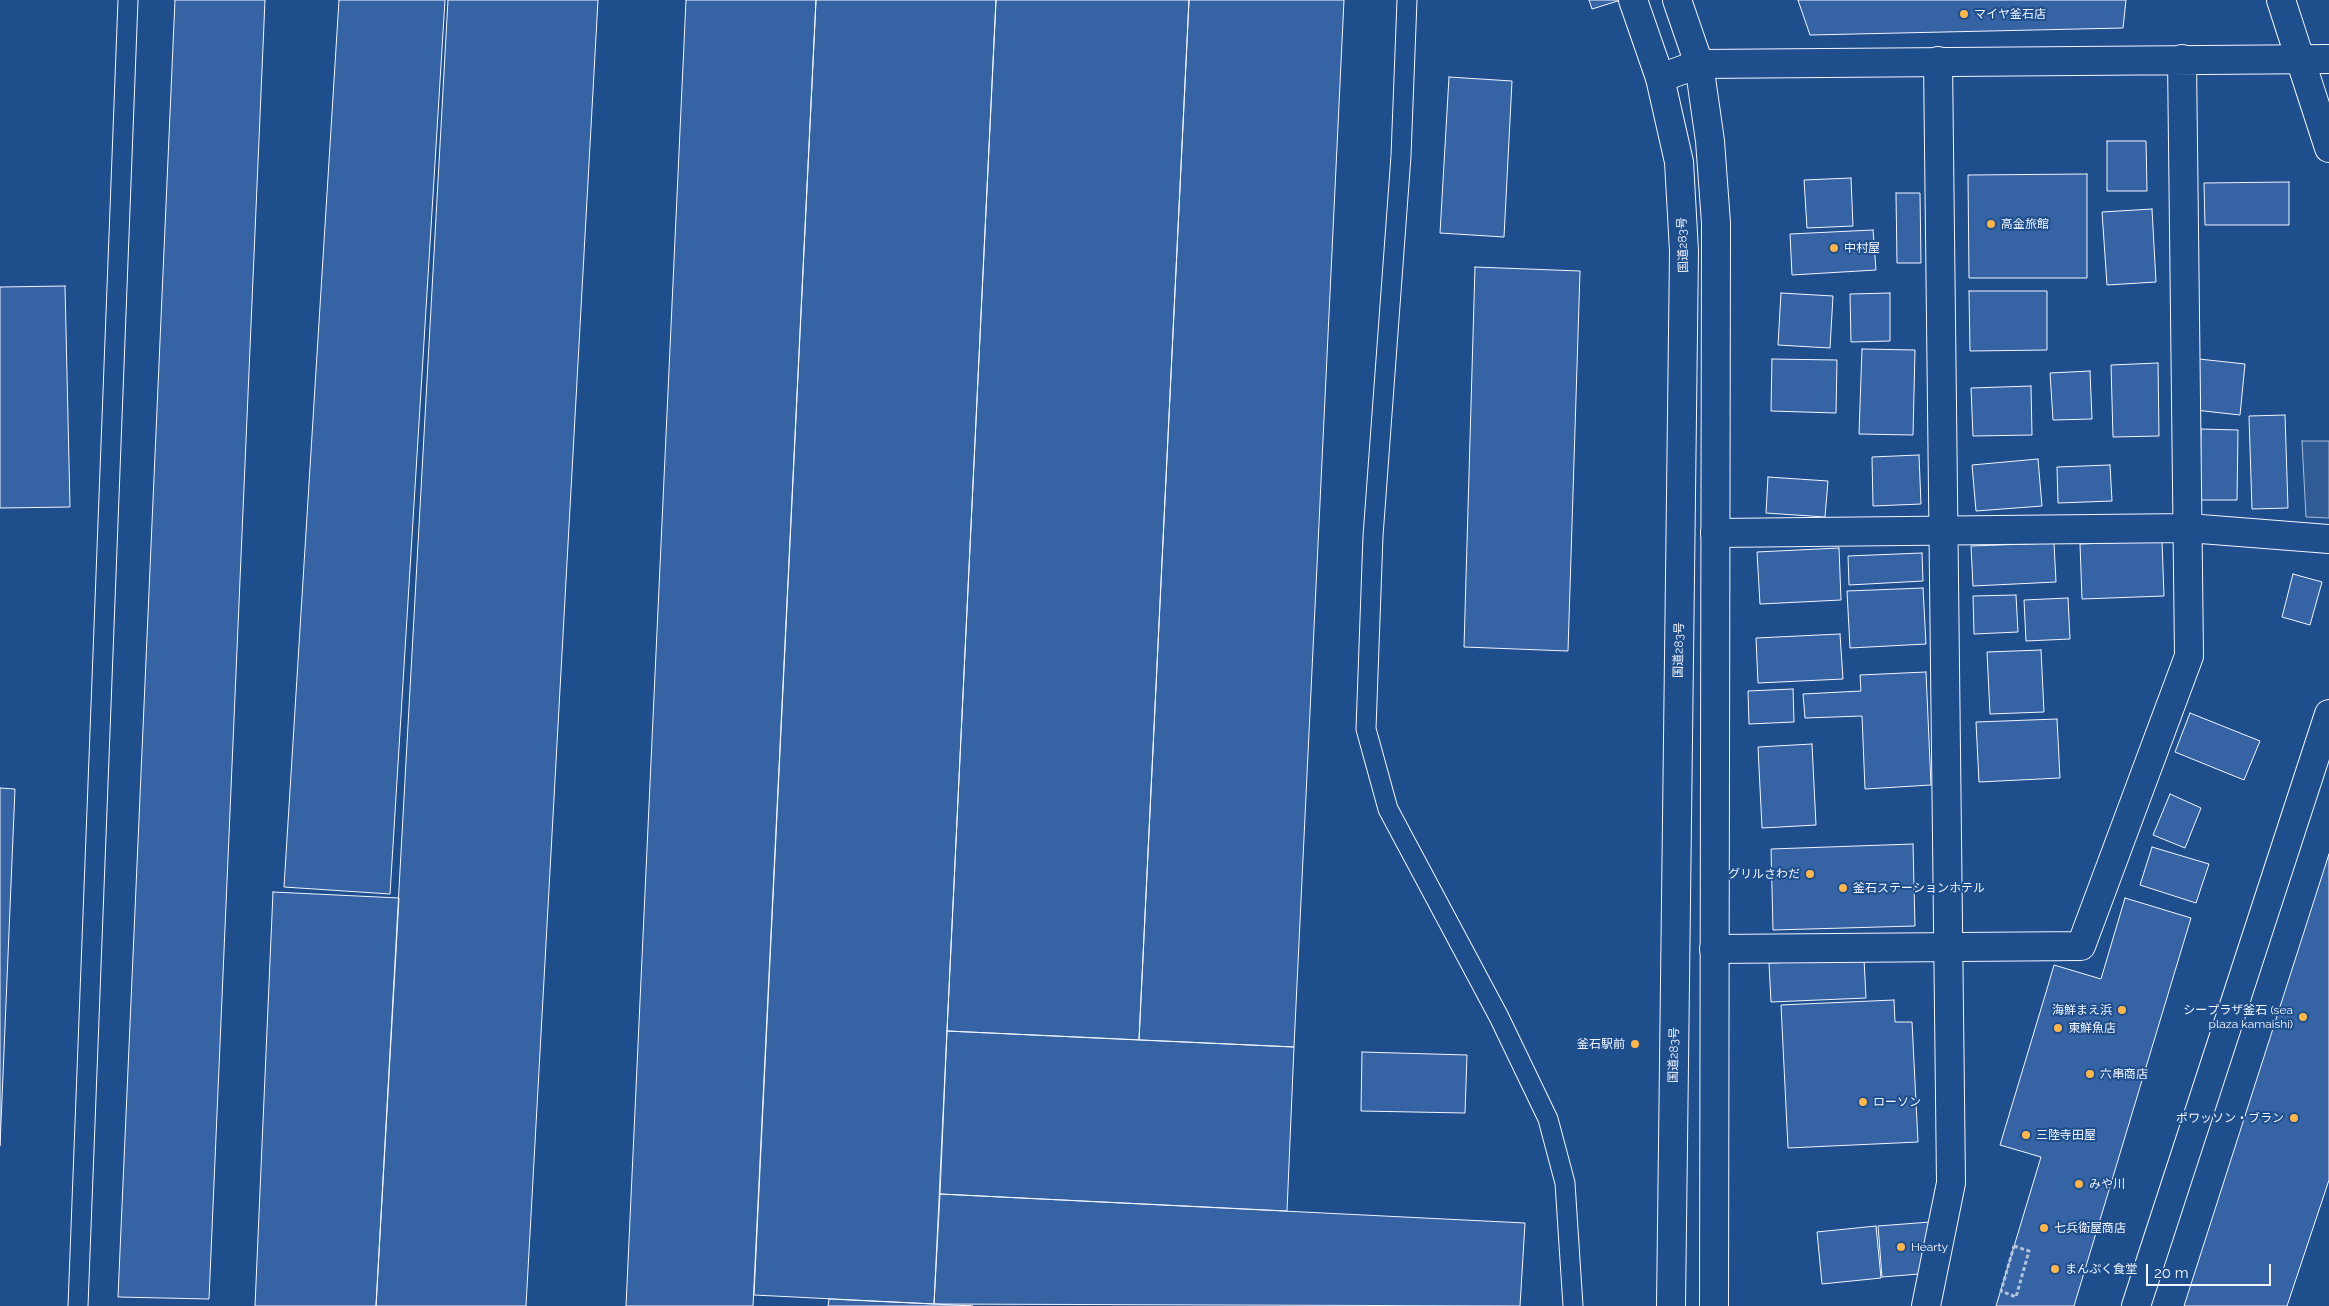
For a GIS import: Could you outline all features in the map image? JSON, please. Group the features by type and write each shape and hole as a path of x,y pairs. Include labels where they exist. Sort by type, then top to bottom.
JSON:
{"main road":[{"name":"国道283号","path":"1633,0 1660,78 1679,162 1684,251 1671,1306"},
{"path":"1677,0 1699,64 1710,140 1716,222 1714,1306"},
{"path":"2281,0 2329,148"},
{"path":"1714,950 2081,946 2189,656 2182,59"},
{"path":"1660,78 1699,64 2329,59"},
{"path":"1926,1306 1951,1183 1938,62"},
{"path":"1716,533 2188,528 2329,539"},
{"path":"2136,1306 2329,714"}],"lane":[{"path":"78,1306 128,0"},
{"path":"1408,0 1400,166 1373,536 1366,728 1388,809 1498,1017 1548,1119 1565,1183 1573,1306"}],"path":[{"path":"2014,1246 2029,1252 2016,1297 2001,1291 2014,1246"}],"shaded area":[{"path":"2302,441 2329,441 2329,518 2306,517"}],"building":[{"path":"175,0 265,0 209,1299 118,1297"},
{"path":"339,0 445,0 390,894 284,887"},
{"path":"448,0 598,0 526,1306 376,1306"},
{"path":"686,0 816,0 753,1306 626,1306"},
{"path":"816,0 996,0 934,1304 754,1295"},
{"path":"996,0 1189,0 1139,1040 947,1031"},
{"path":"1189,0 1344,0 1294,1047 1139,1040"},
{"path":"1589,0 1621,0 1592,9"},
{"name":"マイヤ釜石店","path":"1798,0 2126,0 2123,28 1810,35"},
{"path":"1449,77 1512,81 1504,237 1440,233"},
{"path":"2107,141 2146,141 2147,191 2107,191"},
{"path":"2087,174 2087,278 1969,278 1968,175"},
{"path":"1851,178 1853,226 1807,228 1804,180"},
{"path":"2289,182 2289,225 2205,225 2204,183"},
{"path":"1896,193 1920,193 1921,263 1897,263"},
{"path":"2152,209 2156,282 2107,285 2102,212"},
{"path":"1873,230 1876,270 1792,275 1790,234"},
{"path":"1475,267 1580,271 1568,651 1464,647"},
{"path":"65,286 70,507 0,508 0,287"},
{"path":"1969,291 2047,291 2047,350 1970,351"},
{"path":"1781,293 1833,296 1830,348 1778,345"},
{"path":"1890,293 1890,341 1851,342 1850,294"},
{"path":"1862,349 1915,350 1913,435 1859,434"},
{"path":"1772,359 1837,360 1836,413 1771,411"},
{"path":"2199,359 2245,364 2240,415 2195,410"},
{"path":"2158,363 2159,436 2113,437 2111,365"},
{"path":"2090,371 2092,419 2053,420 2050,373"},
{"path":"2031,386 2032,435 1973,436 1971,388"},
{"path":"2285,415 2288,508 2252,509 2249,416"},
{"path":"2201,429 2238,430 2237,500 2200,500"},
{"path":"1919,455 1921,504 1873,506 1872,457"},
{"path":"2038,459 2042,506 1976,511 1972,465"},
{"path":"2110,465 2112,501 2058,503 2057,467"},
{"path":"1768,477 1828,481 1825,517 1766,513"},
{"path":"2162,541 2164,596 2082,599 2080,544"},
{"path":"2054,543 2056,582 1973,586 1971,546"},
{"path":"1839,548 1841,600 1760,604 1757,552"},
{"path":"1922,553 1923,581 1849,585 1848,556"},
{"path":"2293,574 2322,582 2310,625 2282,617"},
{"path":"1923,588 1926,644 1850,648 1847,591"},
{"path":"2016,595 2018,632 1974,634 1973,596"},
{"path":"2068,598 2070,639 2026,641 2024,600"},
{"path":"1840,634 1843,679 1758,683 1756,638"},
{"path":"2041,650 2044,712 1990,714 1987,652"},
{"path":"1926,672 1931,785 1865,789 1862,716 1805,718 1803,694 1861,691 1860,675"},
{"path":"1793,689 1794,722 1749,724 1748,691"},
{"path":"2190,713 2260,741 2244,780 2175,752"},
{"path":"2057,719 2060,778 1979,782 1976,722"},
{"path":"1812,744 1816,825 1762,828 1758,747"},
{"path":"0,788 15,789 0,1146"},
{"path":"2170,794 2201,808 2185,848 2153,835"},
{"name":"釜石ステーションホテル","path":"1913,844 1915,926 1773,930 1771,849"},
{"path":"2152,847 2209,864 2196,903 2140,885"},
{"name":"シープラザ釜石 (sea plaza kamaishi)","path":"2329,854 2329,1180 2287,1306 2184,1306"},
{"path":"273,892 399,898 376,1306 255,1306"},
{"path":"2125,898 2191,918 2074,1306 1996,1306 2041,1157 2000,1145 2054,965 2101,979"},
{"path":"1864,959 1866,998 1771,1002 1769,963"},
{"path":"1894,1000 1895,1022 1912,1022 1918,1142 1788,1148 1781,1005"},
{"path":"947,1031 1294,1047 1287,1211 940,1194"},
{"path":"1362,1052 1467,1055 1465,1113 1361,1111"},
{"path":"940,1194 1525,1223 1520,1306 934,1304"},
{"path":"1930,1222 1919,1274 1882,1277 1878,1226"},
{"path":"1876,1226 1881,1278 1822,1284 1817,1232"},
{"path":"829,1299 934,1304 973,1306 828,1306"}],"place":[{"name":"マイヤ釜石店","path":"1964,14"},
{"name":"高金旅館","path":"1991,224"},
{"name":"中村屋","path":"1834,248"},
{"name":"グリルさわだ","path":"1810,874"},
{"name":"釜石ステーションホテル","path":"1843,888"},
{"name":"海鮮まえ浜","path":"2122,1010"},
{"name":"シープラザ釜石 (sea plaza kamaishi)","path":"2303,1017"},
{"name":"東鮮魚店","path":"2058,1028"},
{"name":"釜石駅前","path":"1635,1044"},
{"name":"六串商店","path":"2090,1074"},
{"name":"ローソン","path":"1863,1102"},
{"name":"ポワッソン・ブラン","path":"2294,1118"},
{"name":"三陸寺田屋","path":"2026,1135"},
{"name":"みや川","path":"2079,1184"},
{"name":"七兵衛屋商店","path":"2044,1228"},
{"name":"Hearty","path":"1901,1247"},
{"name":"まんぷく食堂","path":"2055,1269"}]}
